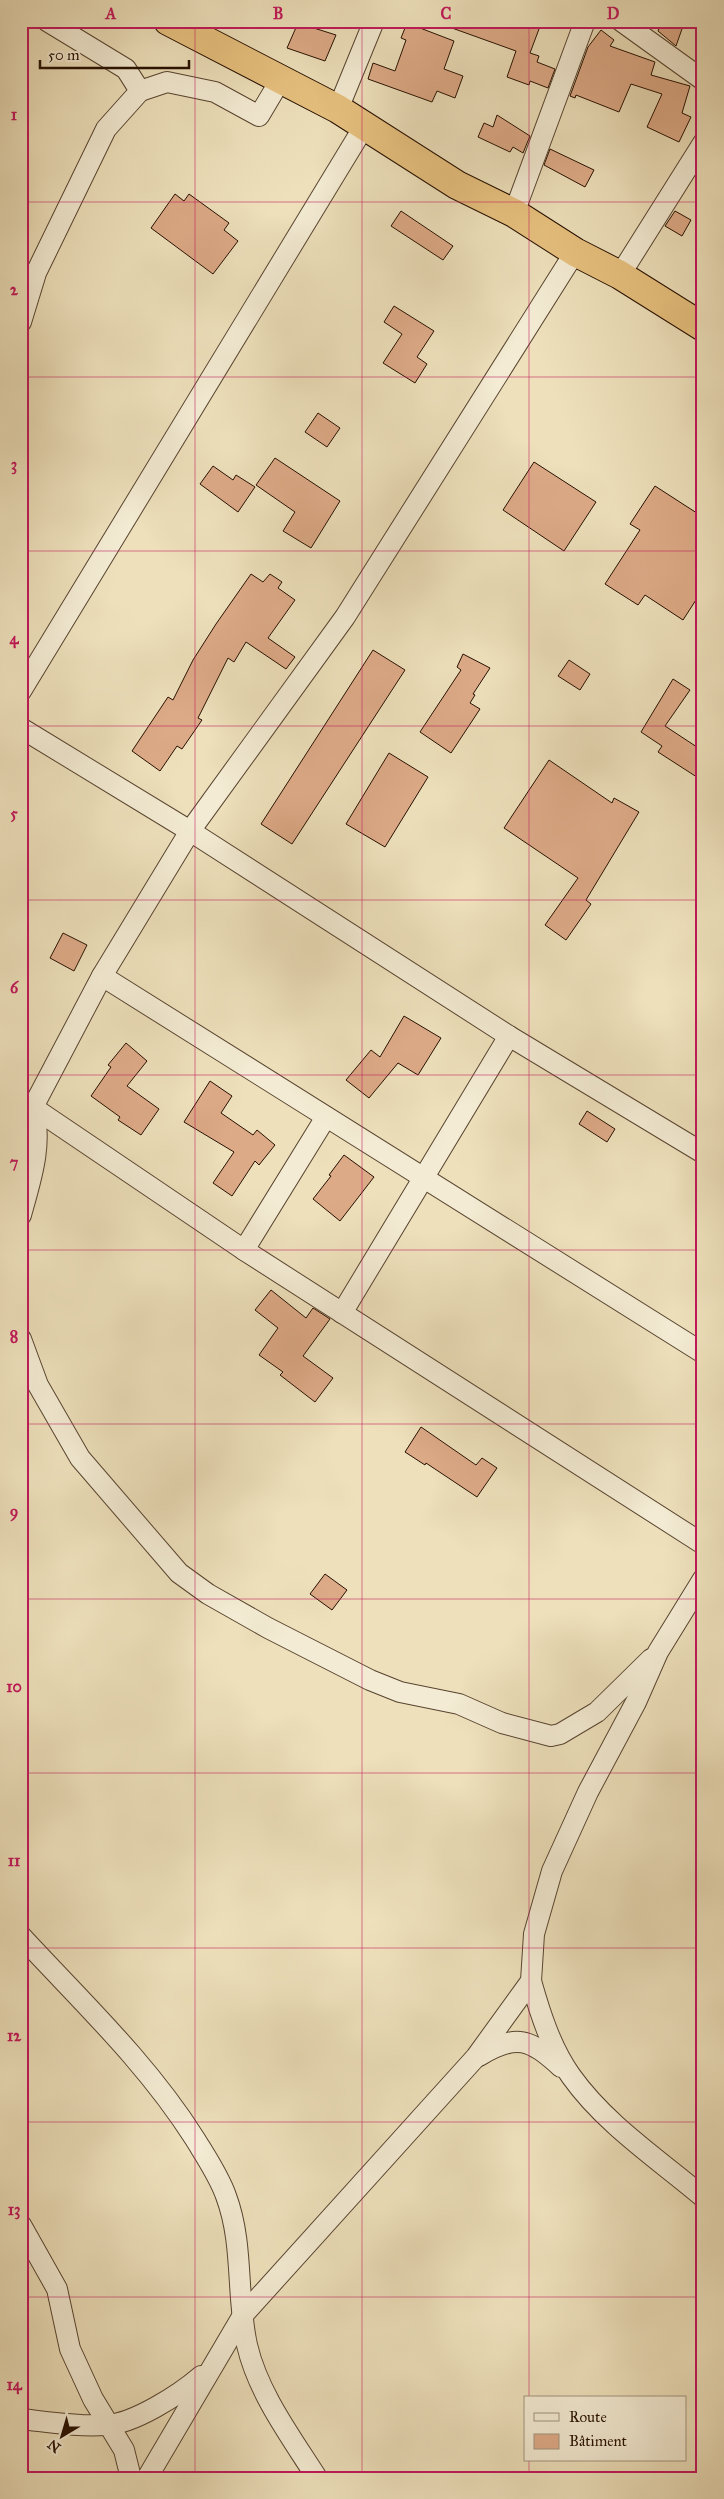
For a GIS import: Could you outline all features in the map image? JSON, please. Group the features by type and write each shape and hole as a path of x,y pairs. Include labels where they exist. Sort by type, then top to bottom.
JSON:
{"highway":[{"path":"168,21 201,28 281,79 365,125 457,185 514,213 575,252 620,274 703,327"}],"street":[{"path":"47,21 126,69 140,91"},
{"path":"338,109 374,21"},
{"path":"514,213 585,21"},
{"path":"621,21 703,80"},
{"path":"21,322 36,273 106,129 140,91 167,82 177,84 215,92 259,116 281,79"},
{"path":"21,691 365,125"},
{"path":"620,274 703,143"},
{"path":"27,1104 190,830 345,617 447,453 536,317 575,252"},
{"path":"21,728 190,830 509,1036 703,1153"},
{"path":"102,976 703,1354"},
{"path":"342,1313 509,1036"},
{"path":"21,1215 37,1147 37,1124 27,1104"},
{"path":"27,1104 244,1250 703,1544"},
{"path":"244,1250 326,1117"},
{"path":"21,1339 38,1385 80,1458 179,1573 208,1594 242,1614 370,1680 400,1692 458,1704 502,1723 551,1736 560,1734 597,1712 658,1652"},
{"path":"570,2075 542,2019 531,1981 534,1934 552,1871 588,1792 636,1702 658,1652 703,1579"},
{"path":"21,1936 78,1994 138,2061 178,2112 209,2162 226,2195 235,2227 242,2314 247,2346 261,2382 317,2478"},
{"path":"147,2478 242,2314 476,2057 531,1981"},
{"path":"476,2057 498,2044 515,2042 537,2046 570,2075 594,2104 658,2162 703,2197"},
{"path":"21,2225 57,2289 70,2349 92,2399 124,2450 131,2478"},
{"path":"21,2419 108,2425 142,2413 178,2395 212,2367"}],"building":[{"path":"438,21 542,21 530,53 539,56 537,62 555,69 548,88 530,81 529,85 507,77 516,51 438,23"},
{"path":"662,21 670,21 683,26 676,46 658,31"},
{"path":"298,23 336,35 325,61 287,48"},
{"path":"407,23 454,41 444,69 463,76 455,98 437,91 432,102 368,79 373,63 395,71 406,40 401,38"},
{"path":"601,30 614,40 610,46 655,62 651,75 690,86 682,113 691,117 679,142 647,127 662,94 631,84 619,112 576,95 575,98 570,96 588,47"},
{"path":"497,115 530,136 523,153 513,147 510,152 478,137 484,123 493,127"},
{"path":"550,149 594,170 585,187 544,165"},
{"path":"175,194 184,201 189,194 229,223 224,230 238,241 213,274 151,228"},
{"path":"401,211 453,246 443,260 391,226"},
{"path":"675,211 691,220 682,236 665,226"},
{"path":"394,306 434,331 417,357 427,364 415,383 383,363 402,334 384,322"},
{"path":"318,413 340,428 327,447 305,432"},
{"path":"275,458 340,501 311,548 283,531 295,512 256,485"},
{"path":"534,462 596,502 564,551 503,510"},
{"path":"213,466 233,480 236,475 255,487 238,512 200,484"},
{"path":"655,486 703,517 703,589 683,620 645,595 638,605 605,584 640,530 630,524"},
{"path":"251,574 263,582 270,574 282,582 278,588 295,600 268,638 295,657 286,669 246,642 234,662 228,658 198,718 202,720 182,749 177,746 160,771 132,751 168,697 173,700 193,660"},
{"path":"373,650 405,670 292,844 261,824"},
{"path":"463,654 490,668 473,694 475,695 470,703 480,709 451,753 420,732 461,670 457,667"},
{"path":"569,660 590,674 580,690 558,676"},
{"path":"673,679 690,690 665,726 703,751 703,781 658,752 662,746 641,732"},
{"path":"389,753 428,777 385,847 346,824"},
{"path":"549,760 612,803 614,798 639,812 586,900 591,904 566,940 545,925 578,878 504,828"},
{"path":"63,933 87,945 74,971 50,958"},
{"path":"404,1016 441,1038 418,1075 398,1063 369,1098 346,1080 371,1050 380,1057"},
{"path":"126,1043 147,1061 127,1086 159,1109 141,1135 118,1120 120,1117 91,1096 111,1067 108,1065"},
{"path":"210,1081 232,1096 221,1113 253,1135 257,1130 275,1145 259,1165 255,1161 232,1196 213,1183 234,1152 184,1122"},
{"path":"587,1111 615,1129 607,1142 579,1124"},
{"path":"344,1155 374,1177 340,1221 313,1199"},
{"path":"271,1290 306,1318 313,1308 330,1319 303,1356 333,1378 315,1402 280,1375 283,1372 259,1355 278,1328 255,1310"},
{"path":"421,1427 476,1465 482,1458 497,1468 477,1497 426,1463 425,1465 405,1452"},
{"path":"325,1574 347,1590 332,1610 310,1594"}]}
